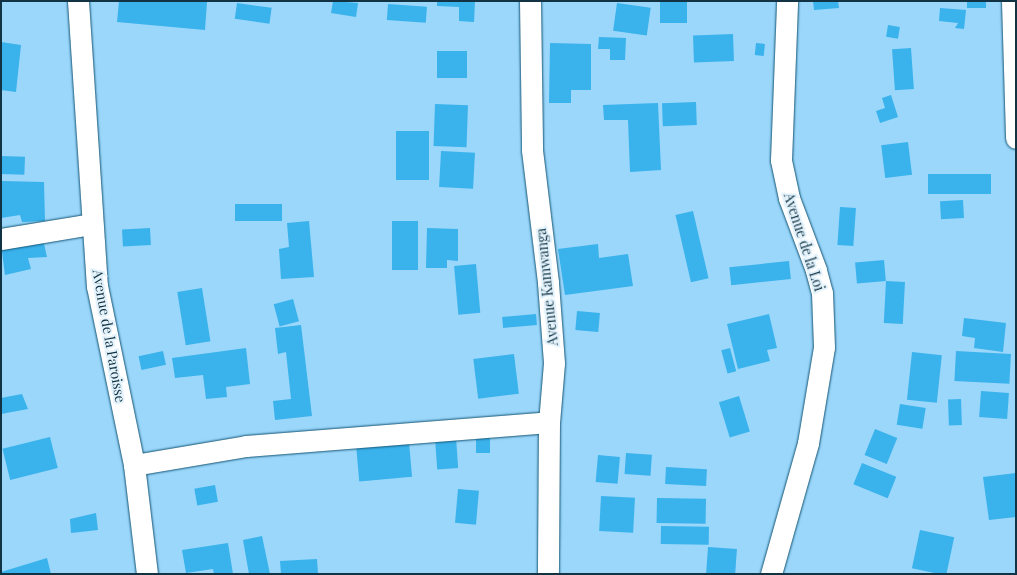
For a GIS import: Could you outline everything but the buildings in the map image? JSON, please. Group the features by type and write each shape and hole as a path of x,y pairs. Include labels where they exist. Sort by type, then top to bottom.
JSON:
{"street":[{"name":"Avenue de la Paroisse","path":"78,1 97,286 134,465 147,574"},
{"name":"Avenue Kamwanga","path":"530,1 532,150 548,282 554,363 549,422 548,574"},
{"name":"Avenue de la Loi","path":"771,574 808,443 824,347 822,293 816,270 789,198 781,160 787,1"},
{"path":"1012,1 1016,138"},
{"path":"1,239 92,224"},
{"path":"134,465 246,446 549,422"}]}
